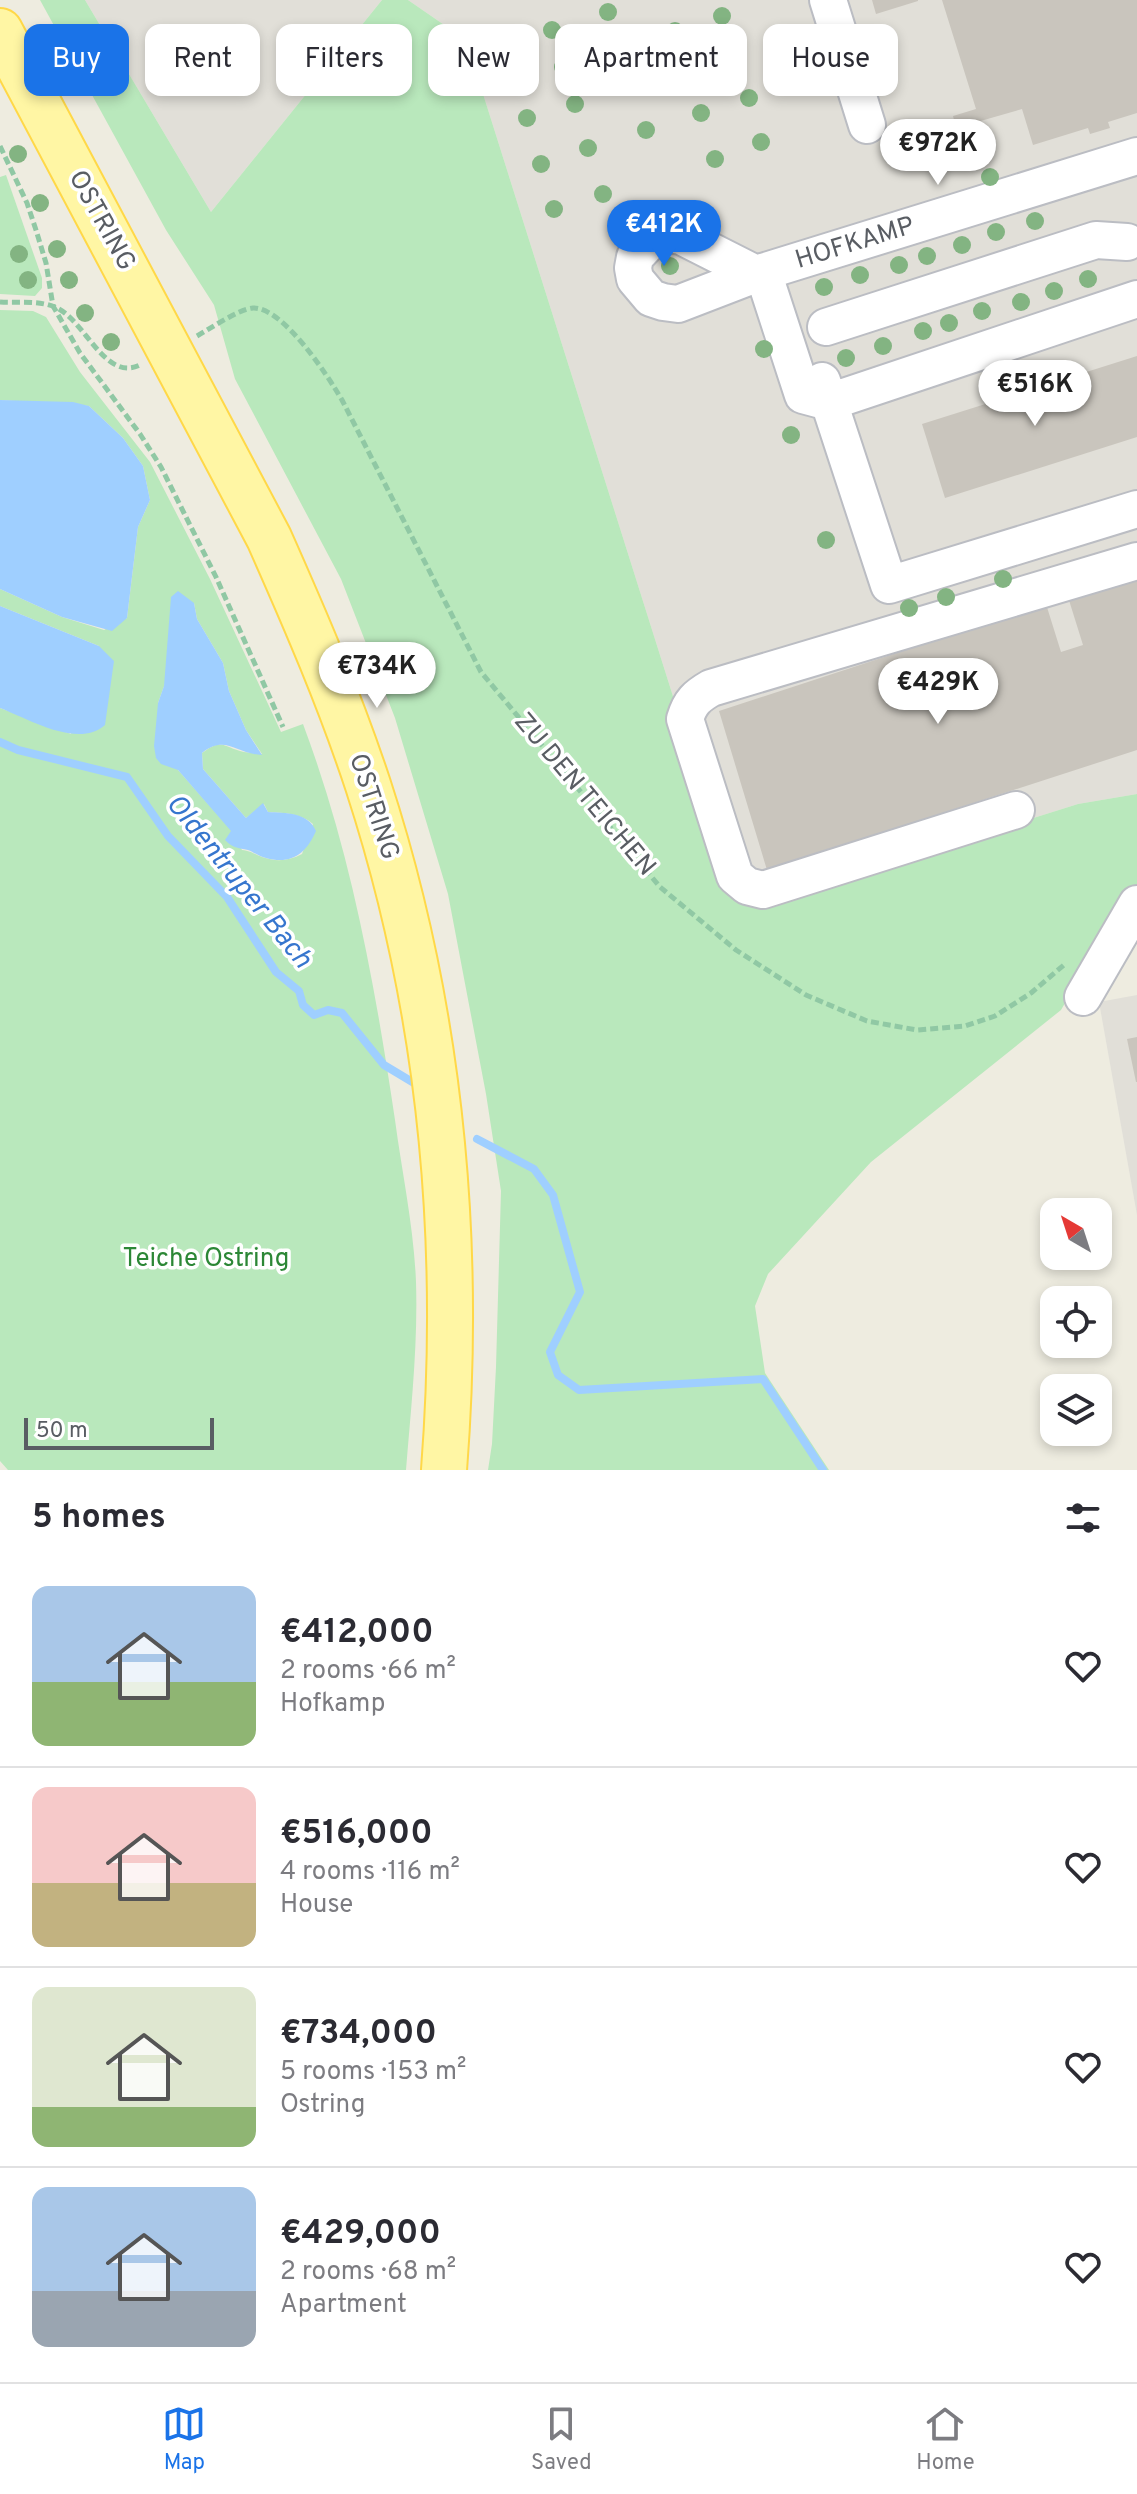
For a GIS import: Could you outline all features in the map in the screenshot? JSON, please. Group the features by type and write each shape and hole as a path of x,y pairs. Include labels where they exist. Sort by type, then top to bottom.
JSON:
{"main road":[{"name":"OSTRING","path":"0,31 269,538 321,659 368,784 416,961 442,1139 450,1230 451,1322 444,1470"}],"street":[{"path":"828,0 867,125"},
{"name":"HOFKAMP","path":"829,402 768,271 1137,156"},
{"path":"826,327 1096,240 1134,252"},
{"path":"1137,299 829,402 889,585 1137,509"},
{"path":"1016,810 763,890 747,886 735,876 685,719 689,706 697,696 711,688 1137,561"},
{"path":"1083,997 1137,904"}],"path":[{"path":"0,146 31,217 46,263 53,306 80,353 161,467 216,577 283,727"},
{"path":"0,302 53,306 78,324 117,368 131,369 145,363"},
{"name":"ZU DEN TEICHEN","path":"194,337 249,308 261,309 305,345 326,371 342,400 481,672 660,887 736,950 806,995 867,1021 917,1030 965,1026 995,1016 1031,993 1072,958"}],"shaded area":[{"path":"85,0 382,0 363,24 276,24 276,96 305,96 211,212 129,74 129,24 99,24"},
{"path":"408,0 1137,0 1137,794 1078,804 759,904 677,709 484,96 539,96 539,24 443,24"},
{"path":"1137,995 1137,1215 1099,1002"}],"green space":[{"path":"40,0 85,0 99,24 53,24"},
{"path":"382,0 408,0 443,24 428,24 428,96 484,96 677,709 760,904 1078,804 1137,794 1137,895 1087,965 1061,1010 871,1162 768,1274 755,1306 765,1373 829,1470 488,1470 496,1367 501,1191 448,894 395,718 341,579 235,379 214,305 166,230 93,96 129,96 129,74 211,212 305,96 412,96 412,24 363,24"},
{"path":"6,175 42,278 42,288 35,296 0,294 0,177"},
{"name":"Teiche Ostring","path":"0,310 33,311 46,317 80,372 150,462 210,579 281,732 303,724 335,821 360,919 379,1019 410,1221 415,1262 416,1329 406,1470 8,1470 0,1461 0,708 71,734 99,646 0,606 0,589 62,617 104,630 127,618 138,527 150,500 143,466 123,438 89,406 0,400","holes":["194,603 197,619 223,663 229,691 246,730 262,754 243,752 225,745 213,746 202,753 203,769 246,818 264,804 268,812 298,816 313,824 302,854 272,860 242,850 232,831 178,770 158,703"]}],"water":[{"path":"0,400 73,402 89,406 123,438 143,466 150,500 138,527 127,618 112,631 62,617 0,589"},
{"path":"178,591 194,603 197,619 223,663 229,691 246,730 262,755 218,745 202,753 203,769 246,818 263,803 268,812 296,815 308,820 316,831 297,856 275,860 228,843 225,840 231,831 178,770 161,764 156,758 154,746 158,703 164,686 171,597"},
{"path":"0,606 99,646 114,661 105,725 94,732 68,733 39,725 0,708"}],"building":[{"path":"872,0 918,0 918,1 876,14"},
{"path":"942,0 1137,0 1137,113 1108,122 1110,128 1090,134 1088,128 1033,145 1022,109 956,128 953,116 976,109"},
{"path":"1137,356 1137,437 945,498 922,424"},
{"path":"1137,575 1137,750 767,870 719,711 1046,604 1061,652 1083,645 1068,597"},
{"path":"1137,1037 1137,1082 1136,1082 1127,1039"}],"waterway":[{"name":"Oldentruper Bach","path":"0,742 18,750 127,777 168,836 227,897 276,972 299,991 303,1005 314,1015 328,1010 342,1013 384,1065 414,1083"},
{"name":"Oldentruper Bach","path":"477,1139 534,1169 553,1195 580,1292 550,1352 558,1375 579,1390 763,1379 823,1470"}]}
